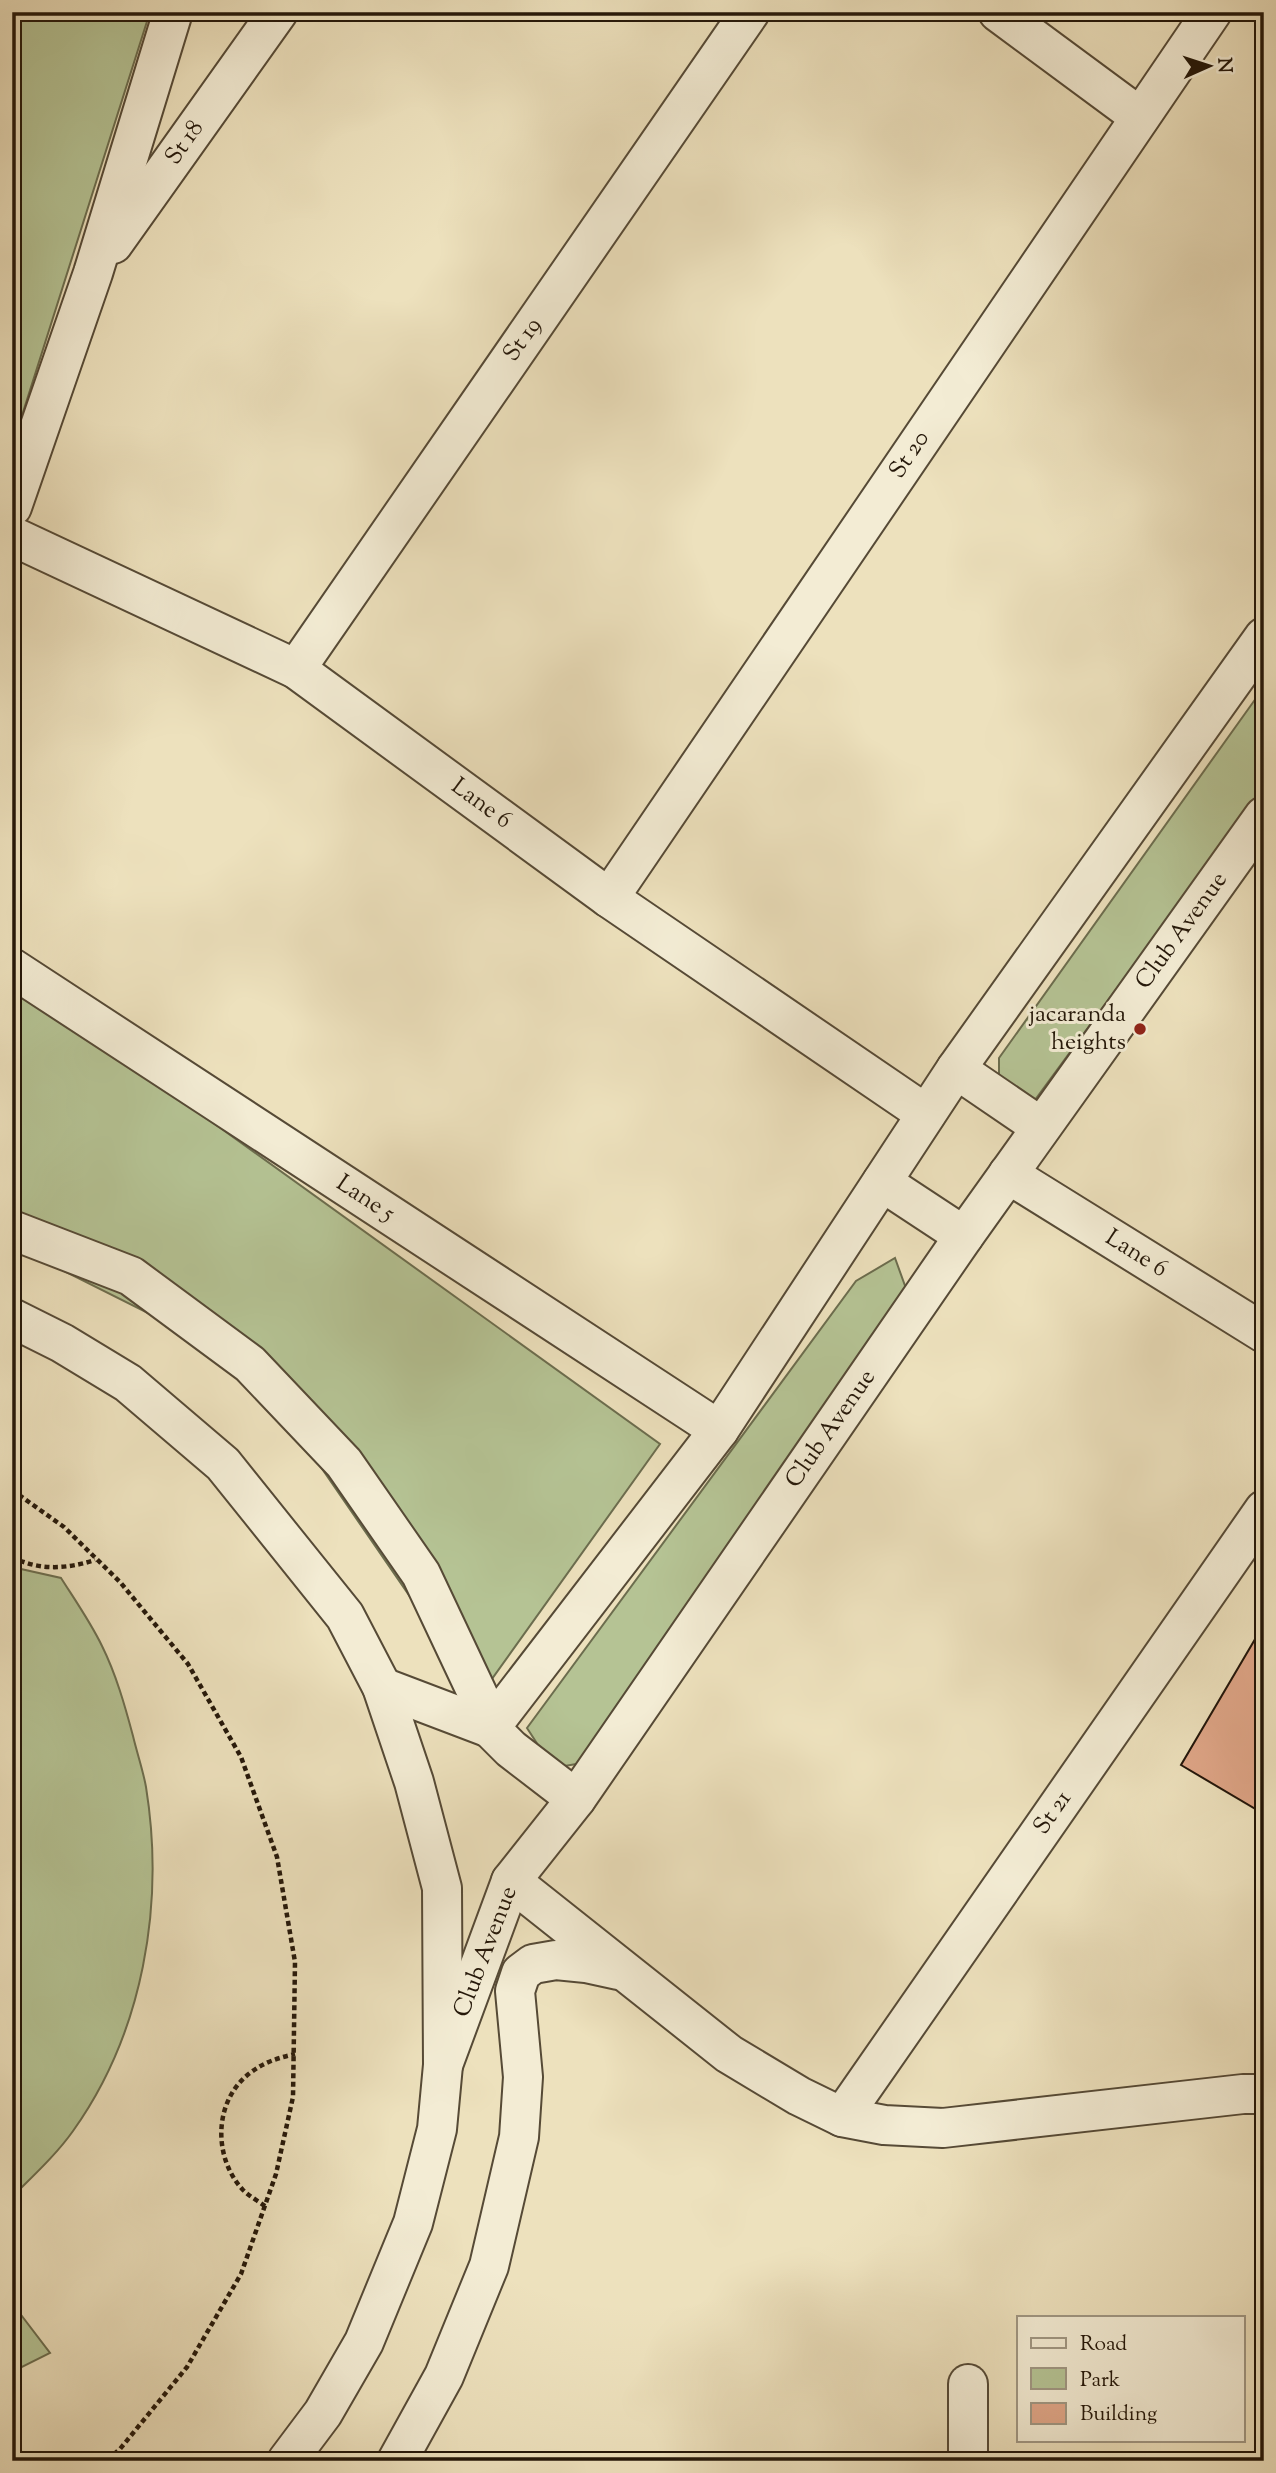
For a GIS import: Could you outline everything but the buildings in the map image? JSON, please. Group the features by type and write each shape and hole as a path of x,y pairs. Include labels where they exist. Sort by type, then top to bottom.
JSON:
{"street":[{"path":"12,507 93,273 173,12"},
{"name":"St 18","path":"93,273 278,12"},
{"name":"St 19","path":"296,669 750,12"},
{"path":"998,12 1140,117"},
{"name":"St 20","path":"609,898 1212,12"},
{"name":"Lane 6","path":"12,537 296,669 609,898 926,1114"},
{"path":"490,1728 719,1430 956,1069 1264,637"},
{"name":"Club Avenue","path":"443,2064 511,1881 576,1799 964,1236 1264,816"},
{"name":"Lane 5","path":"12,968 719,1430"},
{"path":"956,1069 1041,1127"},
{"name":"Lane 6","path":"1008,1174 1264,1333"},
{"path":"881,1182 964,1236"},
{"path":"12,1230 131,1276 250,1364 344,1463 421,1574 479,1697 490,1728"},
{"path":"12,1318 62,1343 128,1383 223,1464 345,1616 382,1687 414,1782 442,1888 443,2064 437,2129 412,2223 364,2342 323,2413 287,2461"},
{"name":"St 21","path":"842,2117 1264,1510"},
{"path":"382,1687 490,1728 511,1749 576,1799"},
{"path":"511,1881 729,2054 799,2096 842,2117 884,2125 943,2128 1243,2094 1264,2094"},
{"path":"443,2064 483,2012 533,1964 556,1960 586,1962 624,1972"},
{"path":"397,2461 444,2376 489,2266 519,2137 523,2077 514,1991 521,1973"},
{"path":"968,2384 968,2461"}],"path":[{"path":"12,1490 64,1527 120,1582 188,1664 240,1757 277,1857 295,1962 293,2097 276,2174 240,2274 187,2367 120,2449 106,2461"},
{"path":"12,1556 25,1563 48,1568 72,1567 95,1560"},
{"path":"265,2206 244,2191 229,2170 221,2145 222,2119 231,2094 248,2074 270,2060 295,2054"}],"green space":[{"path":"12,12 150,12 12,447"},
{"path":"1264,687 1264,788 1032,1104 999,1086 999,1058"},
{"path":"12,978 660,1444 479,1697 250,1364 12,1245"},
{"path":"895,1258 908,1294 588,1762 553,1768 527,1728 856,1281"},
{"path":"12,1567 61,1578 107,1657 116,1679 145,1781 151,1832 152,1877 150,1922 143,1966 117,2053 97,2093 73,2131 52,2157 12,2197"},
{"path":"12,2303 50,2353 12,2372"}],"place":[{"name":"jacaranda heights","path":"1140,1029"}]}
